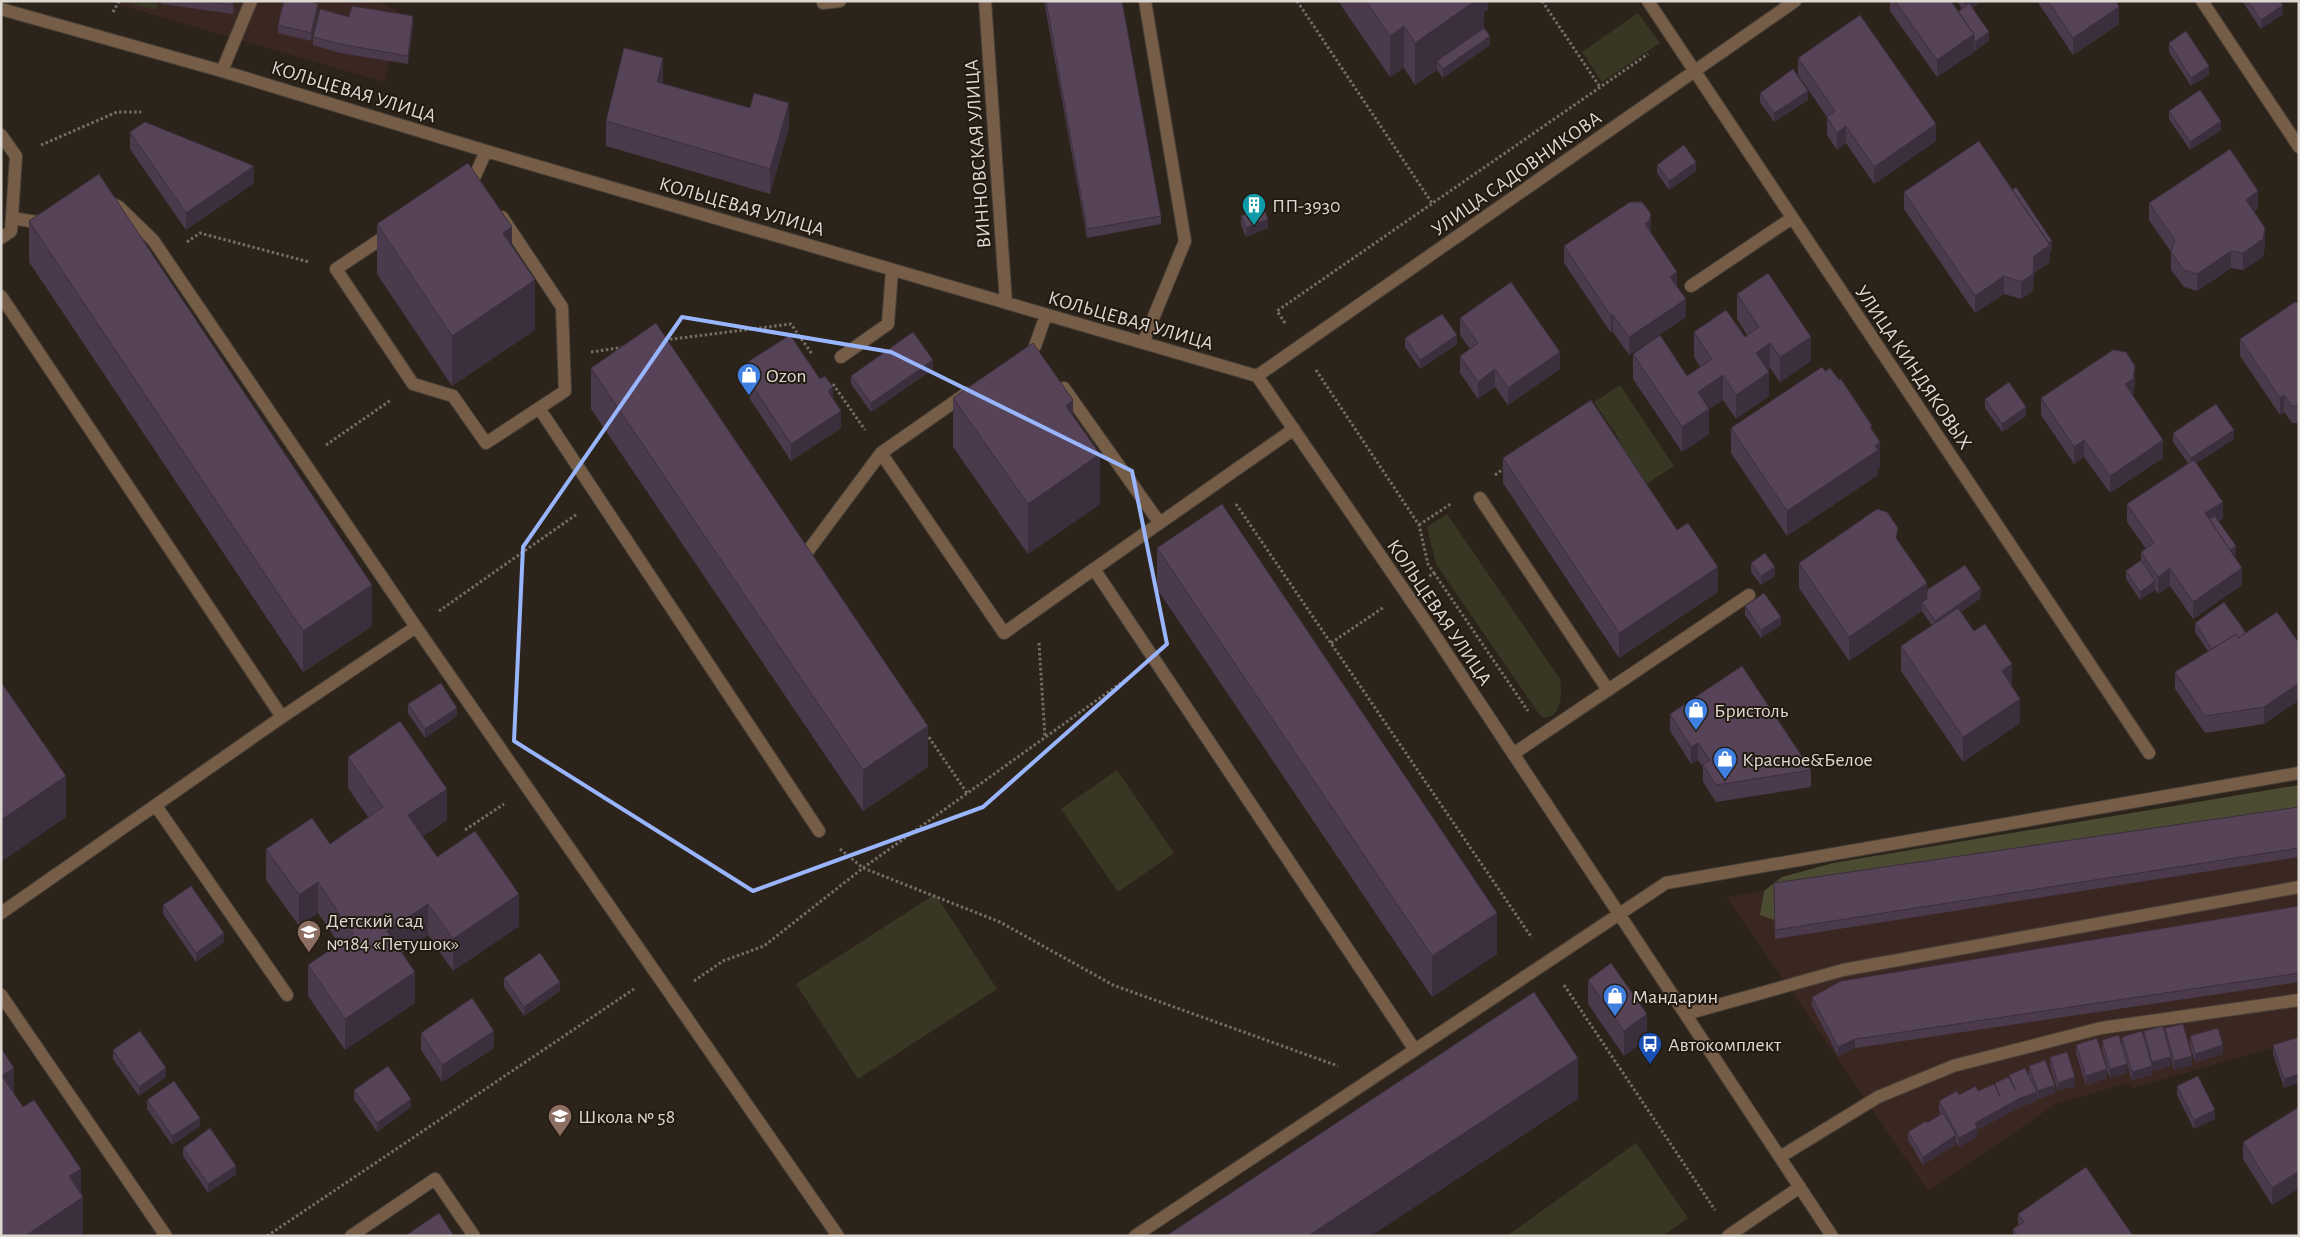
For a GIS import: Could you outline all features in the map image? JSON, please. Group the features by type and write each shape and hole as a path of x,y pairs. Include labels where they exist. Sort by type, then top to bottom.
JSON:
{"street":[{"path":"222,71 251,1"},
{"path":"823,1 823,3 840,1"},
{"name":"ВИННОВСКАЯ УЛИЦА","path":"985,1 1006,303"},
{"path":"1143,343 1185,241 1145,1"},
{"name":"УЛИЦА КИНДЯКОВЫХ","path":"1648,1 2149,753"},
{"name":"УЛИЦА САДОВНИКОВА","path":"1257,376 1796,1"},
{"path":"2202,1 2299,147"},
{"name":"КОЛЬЦЕВАЯ УЛИЦА","path":"3,7 486,151 1257,376 1513,754 1832,1236"},
{"path":"1,135 16,156 11,231 1,238"},
{"path":"450,193 478,180 486,151"},
{"path":"96,196 119,207 153,240 416,627 838,1236"},
{"path":"402,226 336,270 413,384 453,396 486,444 565,391 562,307 497,209"},
{"path":"12,218 36,222 50,219 57,214"},
{"path":"1691,286 1792,218"},
{"path":"842,357 888,324 892,270"},
{"path":"1,296 282,717"},
{"path":"1034,351 1046,315"},
{"path":"1057,378 1159,522"},
{"path":"805,555 881,453 978,386"},
{"path":"540,408 819,831"},
{"path":"881,453 1004,633 1159,522 1294,429"},
{"path":"1480,498 1608,690"},
{"path":"1094,569 1415,1050"},
{"path":"1513,754 1749,595"},
{"path":"1,913 282,717 416,627"},
{"path":"1135,1236 1666,883 2299,772"},
{"path":"156,806 287,995"},
{"path":"1686,1014 1843,970 2299,887"},
{"path":"1,995 166,1236"},
{"path":"1780,1157 1878,1096 1953,1066 2101,1028 2299,1000"},
{"path":"350,1236 435,1179 474,1236"},
{"path":"1729,1235 1800,1188"}],"path":[{"path":"1297,1 1432,203"},
{"path":"1542,1 1600,87"},
{"path":"1282,308 1672,38"},
{"path":"16,156 117,112 141,112"},
{"path":"165,257 200,233 336,270"},
{"path":"656,341 791,324 814,356"},
{"path":"563,357 628,346"},
{"path":"830,380 881,453"},
{"path":"303,461 413,384"},
{"path":"1487,480 1510,464"},
{"path":"1220,480 1548,961 1729,1235"},
{"path":"416,627 599,498"},
{"path":"1419,525 1455,501"},
{"path":"1434,573 1543,733"},
{"path":"1036,610 1045,738"},
{"path":"673,996 723,961 764,946 863,868 1153,660"},
{"path":"465,830 528,788"},
{"path":"819,831 863,868 1000,922 1113,985 1372,1078"},
{"path":"267,1236 657,973"}],"highlighted area":[{"path":"682,317 891,352 1132,471 1167,644 983,807 753,891 514,741 523,547"}],"shaded area":[{"path":"106,1 378,1 402,13 384,82"},
{"path":"2299,808 2299,1040 2133,1088 2128,1083 2056,1104 1928,1191 1727,897"}],"green space":[{"path":"121,1 156,1 158,7 154,10"},
{"path":"1638,13 1660,43 1602,82 1582,52"},
{"path":"1620,385 1674,466 1642,487 1613,444 1619,439 1594,402"},
{"path":"1447,514 1560,679 1561,698 1553,715 1542,717 1539,714 1436,564 1427,527"},
{"path":"1117,770 1174,853 1118,892 1061,809"},
{"path":"2299,785 2299,843 1794,927 1760,915 1764,891 1782,877 1833,863"},
{"path":"935,894 997,989 858,1079 796,984"},
{"path":"1636,1143 1688,1218 1663,1236 1507,1236"}],"building":[{"path":"203,1 233,1 233,5"},
{"path":"284,1 308,1 318,4 311,33 278,25"},
{"path":"1046,1 1122,1 1161,216 1087,229"},
{"path":"1366,1 1475,1 1415,43 1404,26 1390,36"},
{"path":"1895,1 1951,1 1974,34 1937,60"},
{"path":"2048,1 2116,1 2119,7 2073,38"},
{"path":"2248,1 2280,1 2283,5 2261,20"},
{"path":"1969,3 1989,32 1975,42 1974,34 1958,12"},
{"path":"352,6 413,16 408,56 340,44 313,37 320,9 349,17"},
{"path":"1860,15 1936,124 1874,167 1846,126 1837,133 1827,117 1835,111 1798,58"},
{"path":"1484,28 1490,36 1443,69 1437,61"},
{"path":"2186,31 2209,66 2191,78 2169,43"},
{"path":"624,48 663,58 657,82 750,108 754,93 789,103 770,169 606,121"},
{"path":"1793,69 1808,91 1774,113 1760,93"},
{"path":"2200,90 2221,121 2190,142 2169,111"},
{"path":"145,122 254,166 186,213 130,132"},
{"path":"1979,141 2050,245 2034,256 2033,274 2021,282 2004,276 1975,296 1904,192"},
{"path":"1684,145 1696,162 1669,181 1657,165"},
{"path":"2230,149 2258,191 2246,200 2265,228 2263,239 2243,253 2231,251 2197,274 2184,270 2171,252 2175,240 2149,203"},
{"path":"468,163 512,227 503,233 535,280 452,336 377,224"},
{"path":"99,174 372,585 303,631 29,221"},
{"path":"2016,187 2052,241 2049,243 2012,190"},
{"path":"1630,202 1642,202 1651,214 1649,221 1645,224 1677,272 1670,277 1686,299 1629,337 1613,315 1611,316 1564,246"},
{"path":"1263,207 1268,219 1246,228 1241,216"},
{"path":"1768,273 1811,337 1780,357 1770,343 1756,353 1769,372 1736,395 1723,375 1698,392 1709,409 1682,427 1633,354 1660,335 1687,376 1712,359 1694,332 1726,310 1745,337 1759,327 1737,294"},
{"path":"1511,282 1560,352 1508,388 1495,369 1478,382 1460,356 1478,343 1460,318"},
{"path":"2295,302 2299,303 2299,406 2292,406 2284,395 2280,398 2240,339"},
{"path":"1442,314 1457,335 1420,360 1405,338"},
{"path":"656,323 928,726 863,770 591,368"},
{"path":"913,332 933,360 871,403 851,376"},
{"path":"790,335 820,379 825,376 833,387 828,391 841,411 791,444 740,367"},
{"path":"1033,343 1073,400 1066,406 1100,454 1028,504 953,398"},
{"path":"2113,350 2126,352 2135,366 2133,379 2125,384 2163,440 2110,476 2084,440 2074,447 2041,398"},
{"path":"1822,367 1825,371 1830,368 1839,380 1841,379 1872,426 1870,427 1880,442 1875,446 1878,450 1787,511 1731,428"},
{"path":"2009,382 2026,407 2002,424 1985,399"},
{"path":"1591,400 1677,530 1688,523 1718,567 1619,633 1503,458"},
{"path":"2216,404 2234,430 2191,458 2173,433"},
{"path":"2194,460 2223,502 2205,513 2242,568 2193,602 2170,568 2158,577 2141,552 2154,543 2127,504"},
{"path":"1222,504 1497,913 1432,956 1157,548"},
{"path":"1877,509 1887,512 1898,528 1896,538 1927,583 1849,637 1799,563"},
{"path":"2215,516 2236,546 2230,550 2209,519"},
{"path":"1765,553 1775,567 1761,576 1751,563"},
{"path":"2141,560 2155,581 2140,592 2126,571"},
{"path":"1965,565 1981,589 1935,621 1922,602 1927,599 1927,590"},
{"path":"1764,593 1781,617 1761,630 1745,606"},
{"path":"2224,602 2246,633 2238,638 2236,634 2212,649 2195,623"},
{"path":"1958,608 1974,631 1985,624 2012,664 2002,671 2020,699 1963,737 1901,646"},
{"path":"2277,612 2299,643 2299,683 2264,707 2205,716 2175,672 2236,634 2238,638"},
{"path":"1742,666 1811,770 1716,785 1703,765 1710,760 1698,743 1691,747 1670,714"},
{"path":"1,682 66,776 1,820"},
{"path":"441,683 457,708 425,729 408,704"},
{"path":"400,721 447,789 408,815 437,857 475,831 519,894 453,939 428,904 387,931 415,972 345,1019 308,965 353,934 318,882 299,895 266,849 312,818 330,844 383,807 348,757"},
{"path":"2299,807 2299,848 1775,930 1774,883"},
{"path":"191,886 224,933 196,953 163,905"},
{"path":"2299,906 2299,973 1855,1039 1838,1047 1812,997 1841,981"},
{"path":"540,953 560,982 524,1007 504,978"},
{"path":"1611,963 1647,1014 1624,1031 1588,980"},
{"path":"1534,992 1578,1058 1308,1236 1166,1236"},
{"path":"472,998 494,1031 442,1065 421,1033"},
{"path":"2183,1024 2192,1056 2174,1061 2165,1028"},
{"path":"2163,1026 2171,1057 2152,1062 2144,1031"},
{"path":"2218,1028 2223,1045 2195,1054 2190,1036"},
{"path":"140,1031 166,1068 139,1087 113,1050"},
{"path":"2142,1031 2152,1066 2132,1072 2122,1037"},
{"path":"2119,1035 2127,1064 2110,1069 2102,1040"},
{"path":"2299,1037 2299,1074 2284,1079 2273,1045"},
{"path":"2097,1038 2107,1069 2086,1076 2076,1045"},
{"path":"1,1048 14,1068 2,1076 23,1107 34,1100 81,1169 69,1176 83,1197 25,1236 1,1236"},
{"path":"2067,1052 2075,1077 2058,1083 2050,1057"},
{"path":"2045,1060 2055,1085 2038,1091 2029,1066"},
{"path":"388,1066 411,1099 377,1123 354,1090"},
{"path":"2025,1068 2037,1092 2020,1098 1975,1123 1977,1128 1959,1138 1939,1101 1957,1091 1959,1095 1976,1086 1978,1091 1994,1084 2000,1097 1995,1083 2008,1077 2016,1091 2009,1075"},
{"path":"2198,1076 2215,1110 2194,1120 2177,1086"},
{"path":"174,1081 200,1118 172,1136 147,1100"},
{"path":"2299,1107 2299,1171 2272,1188 2243,1142"},
{"path":"1943,1113 1956,1135 1923,1157 1908,1132"},
{"path":"210,1128 236,1166 208,1184 183,1148"},
{"path":"2086,1167 2133,1236 2018,1236 2013,1229 2024,1222 2018,1214"},
{"path":"439,1213 454,1236 405,1236"}],"place":[{"name":"ПП-3930","path":"1254,226"},
{"name":"Ozon","path":"749,396"},
{"name":"Бристоль","path":"1696,731"},
{"name":"Красное&Белое","path":"1725,780"},
{"name":"Детский сад №184 «Петушок»","path":"309,953"},
{"name":"Мандарин","path":"1615,1017"},
{"name":"Автокомплект","path":"1650,1065"},
{"name":"Школа № 58","path":"560,1137"}]}
